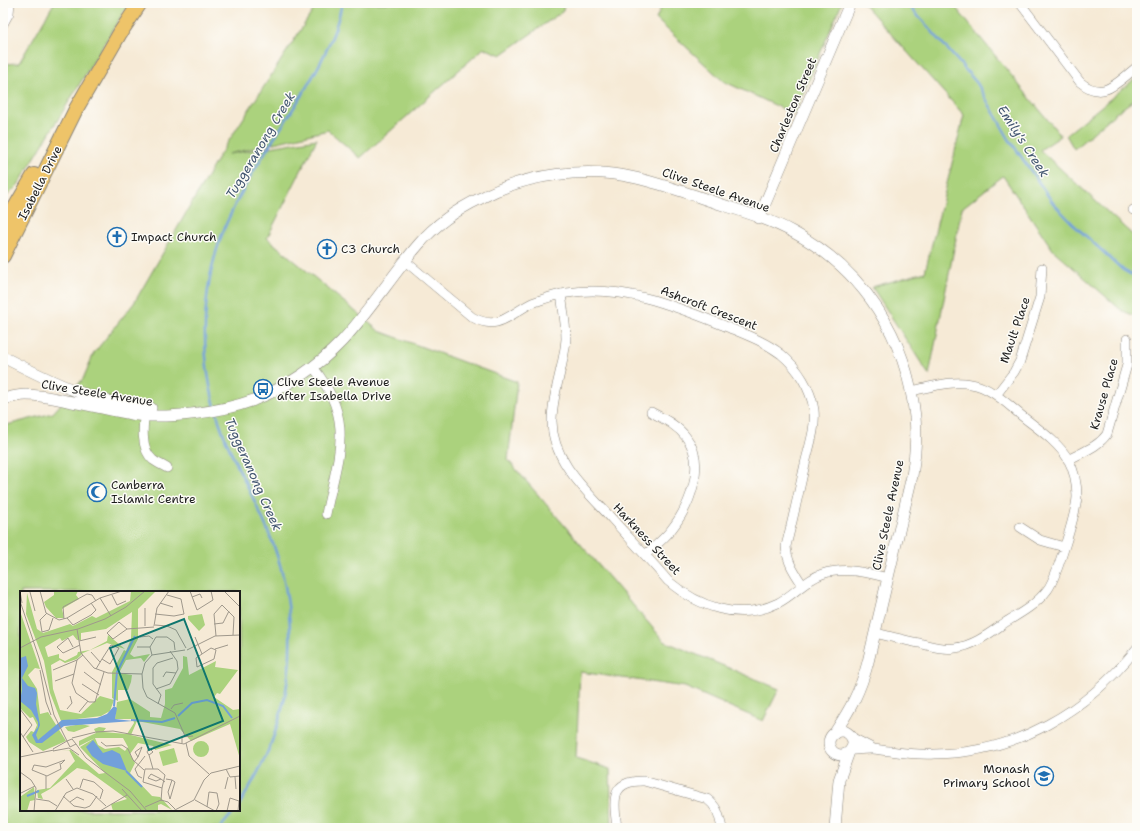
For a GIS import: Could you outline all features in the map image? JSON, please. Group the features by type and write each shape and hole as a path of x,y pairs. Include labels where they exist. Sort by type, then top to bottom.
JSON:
{"main road":[{"name":"Isabella Drive","path":"3,228 46,155 76,109 140,3"},
{"name":"Isabella Drive","path":"3,256 76,109"}],"street":[{"path":"3,24 9,13 10,3"},
{"name":"Charleston Street","path":"759,218 850,3"},
{"path":"1020,3 1080,82 1087,88 1094,91 1104,91 1137,67"},
{"name":"Clive Steele Avenue","path":"3,399 26,395 46,396 145,412 176,409 186,414 240,404 278,389 313,367 336,347 421,242 439,224 460,209 483,196 508,186 549,176 592,172 636,178 661,184 759,218 789,230 822,250 838,263 864,290 883,316 898,346 911,391 915,420 912,476 864,676 851,708 848,722 850,736"},
{"name":"Ashcroft Crescent","path":"405,262 472,317 484,323 501,322 533,303 561,294 596,291 624,294 652,299 680,308 760,340 782,355 804,380 810,395 814,418 813,432 786,546 786,556 802,584"},
{"name":"Mault Place","path":"996,395 1014,372 1020,361 1040,297 1042,268"},
{"name":"Harkness Street","path":"561,294 566,322 566,340 553,406 552,422 555,439 561,456 570,472 668,581 681,592 700,603 721,609 738,611 763,608 785,599 802,584 821,575 836,571 851,570 867,572 888,578"},
{"name":"Krause Place","path":"1068,460 1097,444 1103,440 1107,434 1126,365 1127,339"},
{"name":"Clive Steele Avenue","path":"3,357 53,383 124,409"},
{"path":"313,367 332,396 340,421 340,450 326,514"},
{"path":"875,633 941,648 955,648 968,645 979,640 1039,600 1052,583 1074,513 1077,498 1076,482 1068,460 1061,448 996,395 979,386 961,382 911,391"},
{"path":"145,412 143,433 145,447 153,460 167,468"},
{"path":"645,555 671,530 682,514 692,488 696,464 692,447 686,436 672,424 651,412"},
{"path":"1020,527 1040,540 1064,547"},
{"path":"833,752 839,755 850,751 873,749 920,754 958,752 999,745 1028,735 1080,705 1102,687 1137,648"},
{"name":"Clive Steele Avenue","path":"834,734 851,708"},
{"path":"839,780 833,752 829,746 830,739 834,734 841,731 873,749"},
{"path":"835,828 839,780 853,742 850,736"},
{"path":"617,828 615,798 618,790 623,785 635,781 644,781 707,799 717,809 722,828"}],"green space":[{"path":"54,3 129,3 18,185 3,200 3,64 19,63"},
{"path":"318,3 564,3 563,11 501,55 484,48 360,158 328,130 229,154 317,139 267,238 379,331 517,382 508,460 664,641 779,689 763,721 685,687 580,672 576,758 610,769 612,828 3,828 3,426 53,413 83,379 94,353 134,303 219,156"},
{"path":"663,3 842,3 794,114 723,81 656,19"},
{"path":"863,3 952,3 1061,136 1040,150 1137,239 1137,317 1121,310 1053,250 1003,176 962,208 929,375 872,287 925,272 964,115"},
{"path":"1137,77 1137,98 1117,112 1074,149 1066,135"}],"waterway":[{"name":"Tuggeranong Creek","path":"215,407 209,383 205,332 209,281 215,256 223,232 245,186 320,64 333,34 342,3"},
{"name":"Emily's Creek","path":"906,3 977,83 1009,139 1053,203 1075,226 1123,270 1137,278"},
{"name":"Tuggeranong Creek","path":"217,414 228,445 264,521 279,560 289,611 289,663 281,714 266,756 240,803"},
{"name":"Tuggeranong Creek","path":"220,828 234,811"}],"place":[{"name":"Impact Church","path":"117,237"},
{"name":"C3 Church","path":"327,249"},
{"name":"Clive Steele Avenue after Isabella Drive","path":"263,389"},
{"name":"Canberra Islamic Centre","path":"97,492"},
{"name":"Monash Primary School","path":"1044,776"}]}
